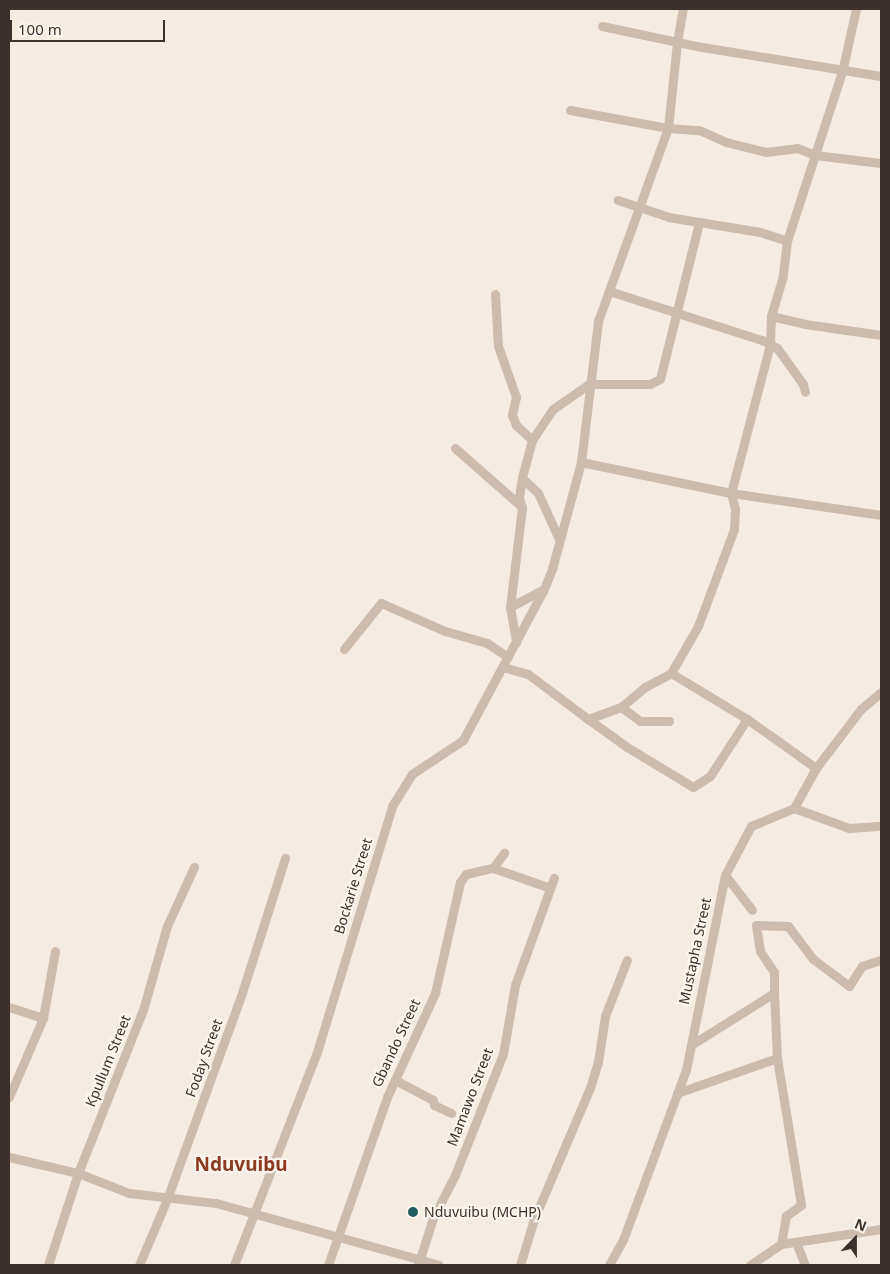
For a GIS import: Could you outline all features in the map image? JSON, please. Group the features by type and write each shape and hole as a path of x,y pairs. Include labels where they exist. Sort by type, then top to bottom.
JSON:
{"street":[{"name":"Bockarie Street","path":"234,1265 317,1052 392,806 412,774 463,740 544,589 581,462 598,321 668,128 677,42 683,9"},
{"path":"588,719 621,707 646,687 671,673 698,626 734,528 735,509 731,493 770,344 771,316 783,276 787,240 842,72 856,9"},
{"path":"602,26 677,42 842,72 881,76"},
{"path":"570,110 668,128 699,130 726,142 766,152 797,148 815,155 881,163"},
{"path":"618,200 669,217 760,232 787,240"},
{"path":"516,643 510,607 522,508 519,498 532,440 553,409 589,384 650,384 660,379 699,222"},
{"path":"609,291 770,344 777,348 803,384 806,392"},
{"path":"495,294 498,346 516,397 512,415 516,425 532,440"},
{"path":"771,316 805,324 881,335"},
{"path":"455,448 522,508"},
{"path":"581,462 731,493 881,515"},
{"path":"522,478 538,493 559,540"},
{"path":"510,607 544,589"},
{"path":"344,649 381,602 445,631 487,643 508,657"},
{"path":"503,667 528,674 627,747 694,787 710,776 747,720"},
{"path":"671,673 747,720 816,768"},
{"path":"881,692 861,709 816,768 794,808 850,828 881,826"},
{"path":"621,707 640,721 669,721"},
{"name":"Mustapha Street","path":"609,1265 623,1240 686,1070 725,875 751,826 794,808"},
{"path":"504,854 493,868 550,888"},
{"name":"Foday Street","path":"139,1265 166,1199 241,996 285,858"},
{"name":"Kpullum Street","path":"48,1265 78,1173 143,1010 167,926 194,867"},
{"name":"Gbando Street","path":"328,1265 395,1080 435,993 460,882 466,874 493,868"},
{"path":"725,875 752,910"},
{"name":"Mamawo Street","path":"419,1262 433,1218 455,1175 503,1054 515,984 554,878"},
{"path":"781,1244 786,1216 801,1205 776,1058 774,972 760,951 756,925 788,926 813,959 849,986 862,966 881,960"},
{"path":"9,1097 43,1018 55,951"},
{"path":"520,1265 534,1219 590,1088 598,1062 605,1016 627,960"},
{"path":"691,1046 774,993"},
{"path":"9,1007 43,1018"},
{"path":"677,1093 776,1058"},
{"path":"395,1080 433,1100 434,1106 451,1113"},
{"path":"9,1157 78,1173 129,1193 216,1204 337,1236 419,1262 439,1265"},
{"path":"750,1265 781,1244 881,1229"},
{"path":"796,1242 805,1265"}],"place":[{"name":"Nduvuibu (MCHP)","path":"413,1212"}],"district":[{"name":"Nduvuibu","path":"241,1165"}]}
